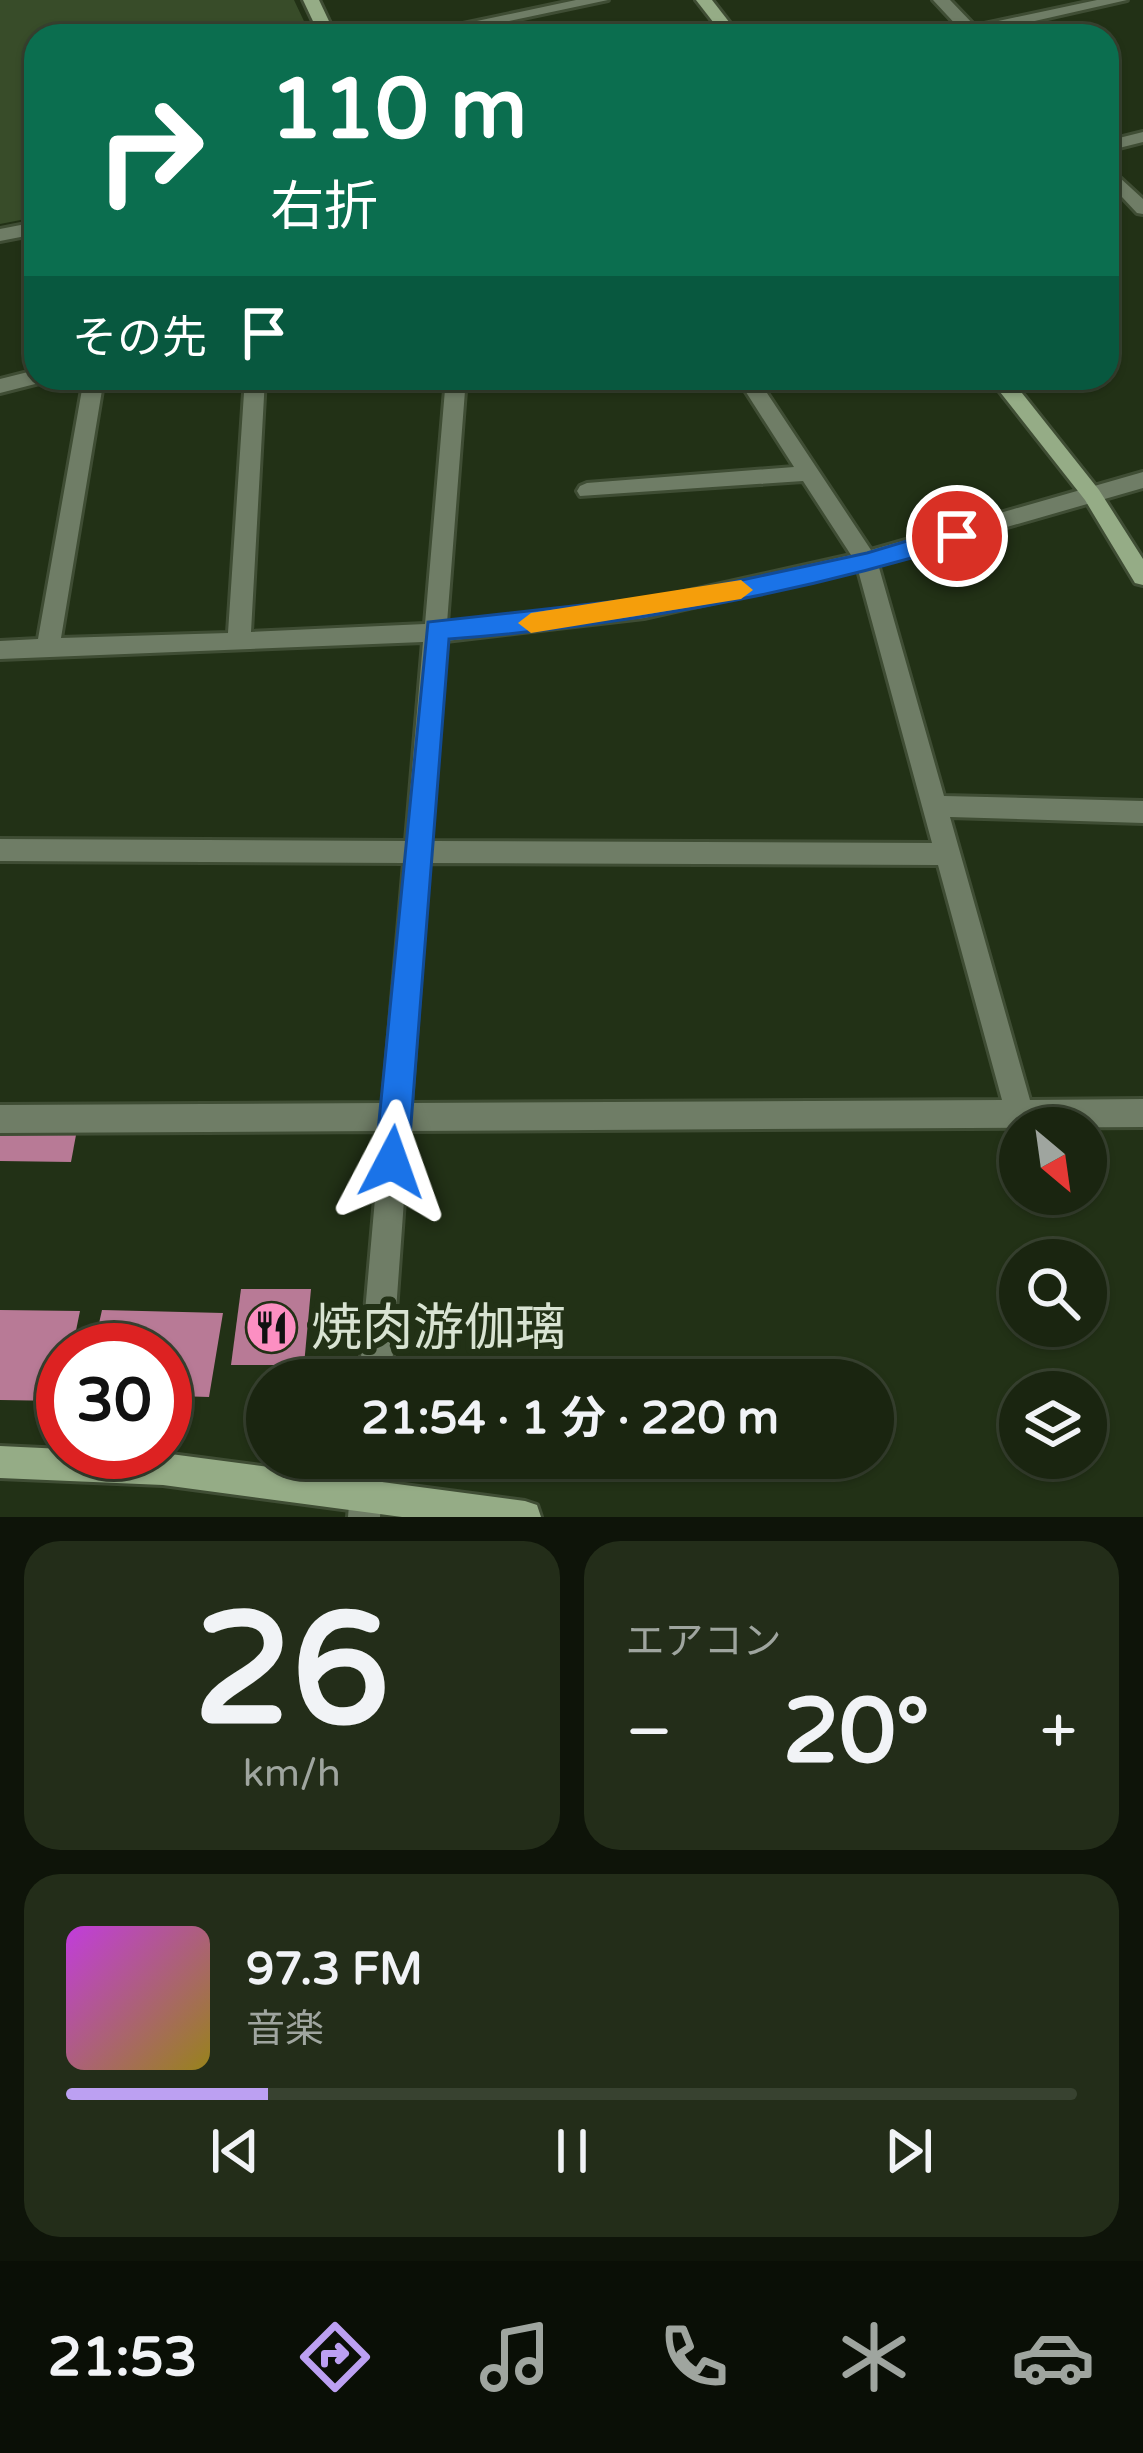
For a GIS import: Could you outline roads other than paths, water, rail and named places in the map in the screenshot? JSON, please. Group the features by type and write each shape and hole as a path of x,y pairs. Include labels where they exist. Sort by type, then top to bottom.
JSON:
{"street":[{"path":"476,24 601,0"},
{"path":"704,0 723,24"},
{"path":"941,0 965,24"},
{"path":"1014,24 1119,0"},
{"path":"1119,184 1143,209"},
{"path":"48,647 92,390"},
{"path":"239,639 254,390"},
{"path":"377,1359 455,390"},
{"path":"755,390 867,562 1017,1107"},
{"path":"1009,390 1092,495 1143,577"},
{"path":"586,491 809,473"},
{"path":"0,650 437,629 651,608 867,562 1143,480"},
{"path":"935,806 1143,812"},
{"path":"0,850 948,854"},
{"path":"1107,1114 1143,1113"},
{"path":"0,1119 999,1116"},
{"path":"0,1462 163,1469 365,1505 526,1517"}],"place":[{"name":"焼肉游伽璃","path":"272,1327"}]}
